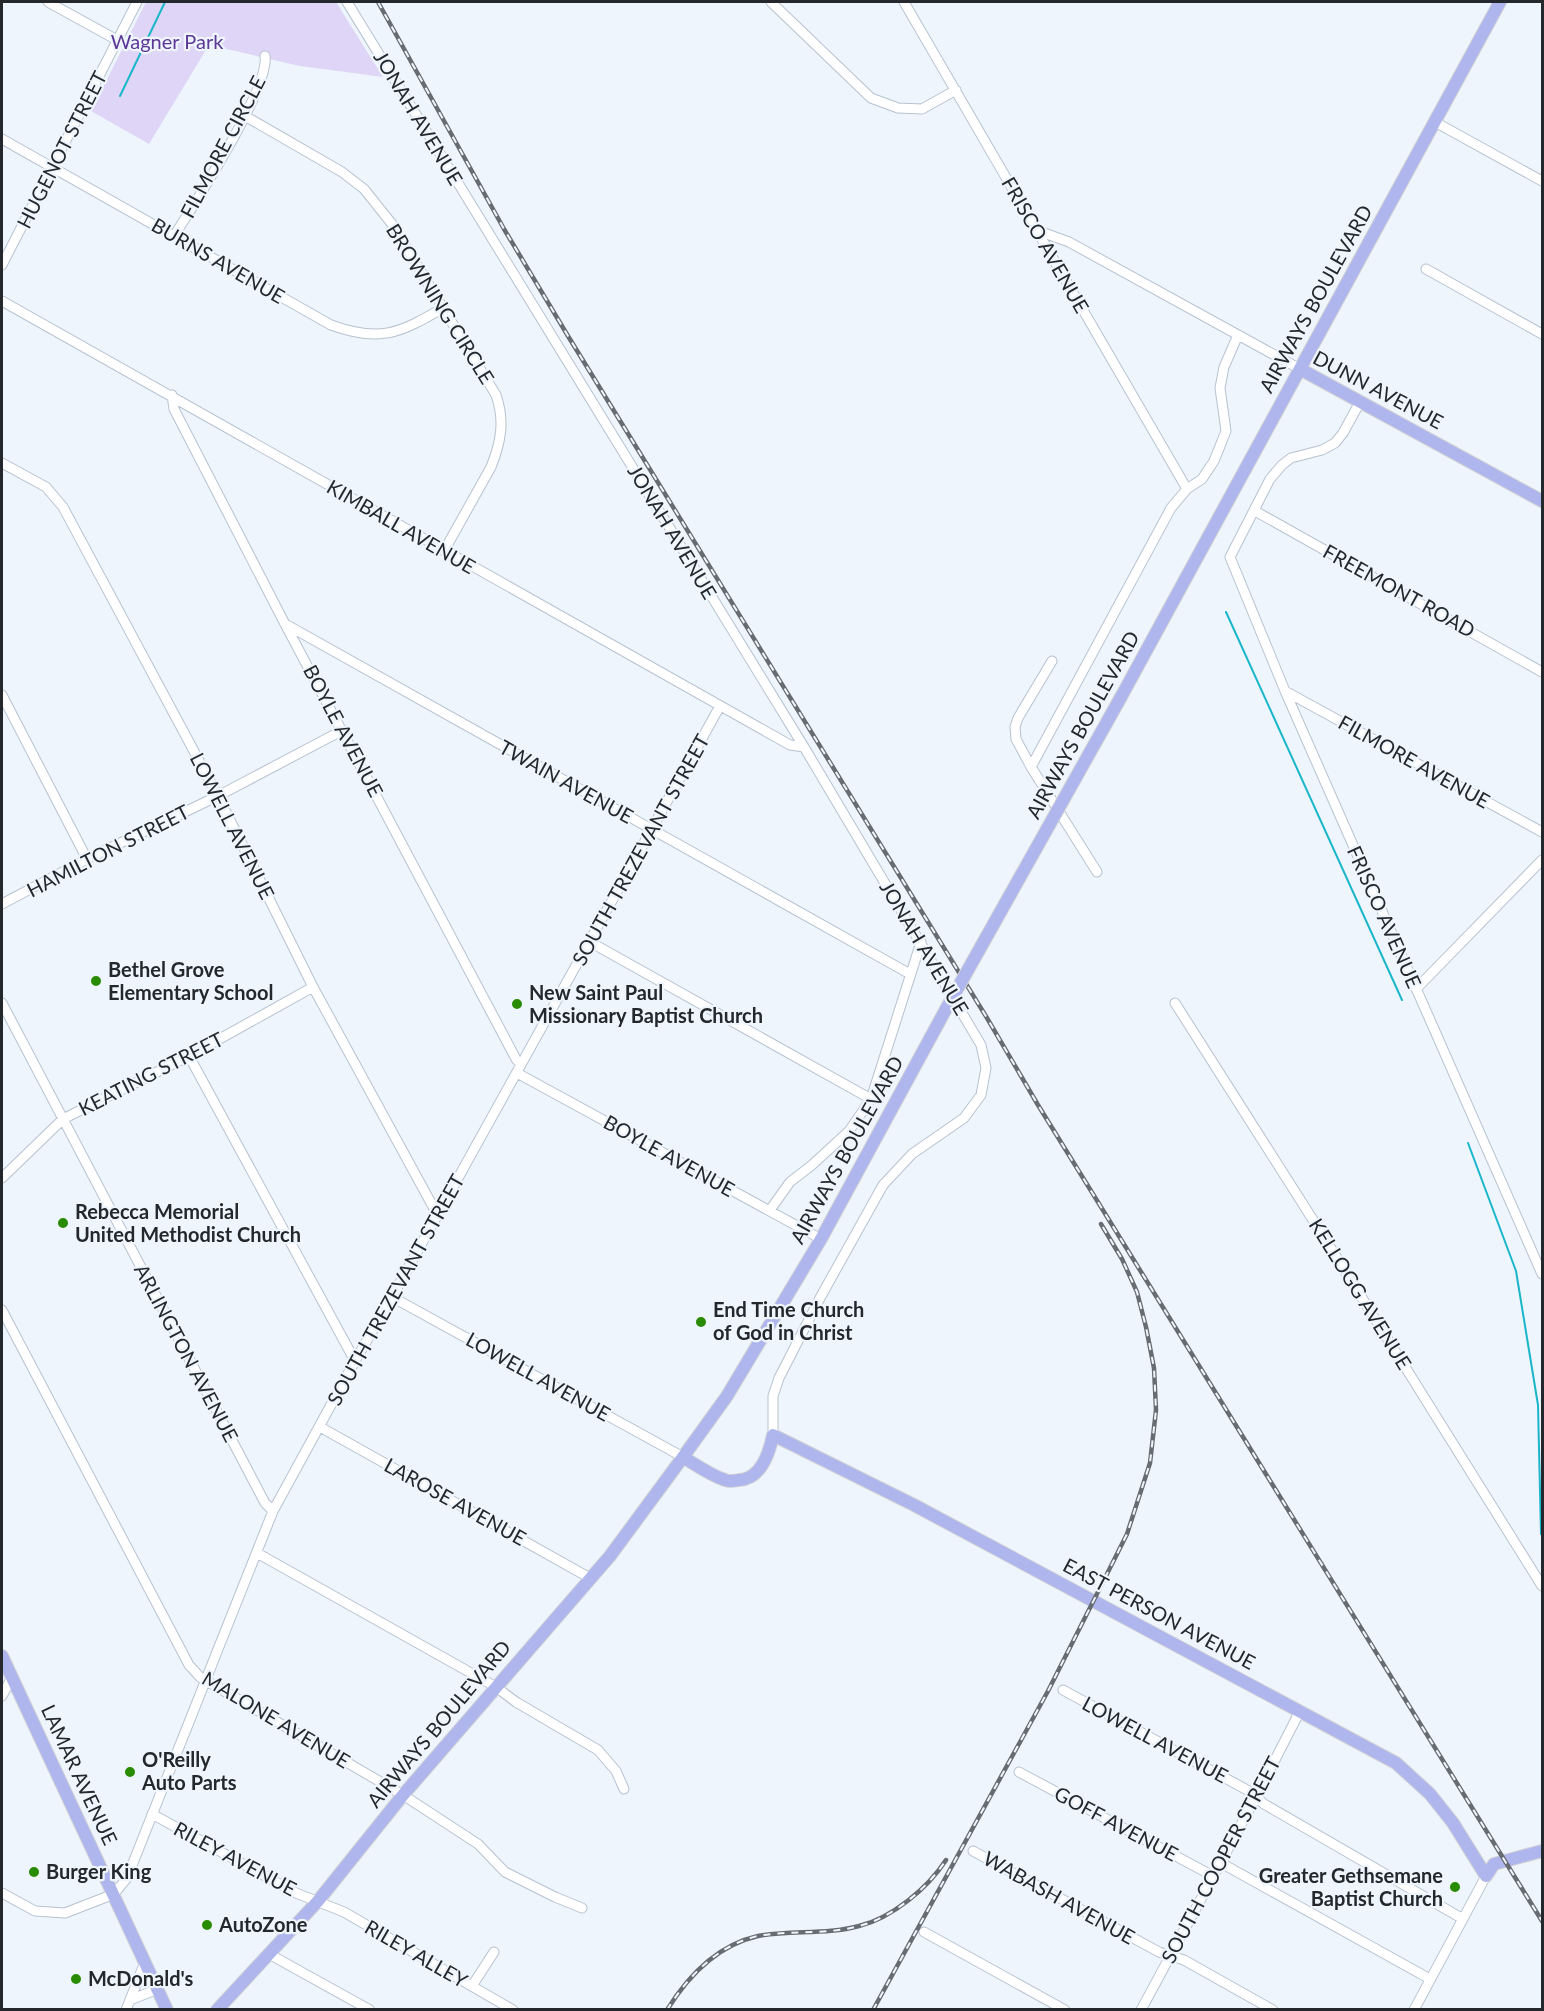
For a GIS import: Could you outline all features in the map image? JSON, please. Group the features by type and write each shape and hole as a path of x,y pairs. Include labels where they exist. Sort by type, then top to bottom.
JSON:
{"main road":[{"name":"AIRWAYS BOULEVARD","path":"218,2009 318,1901 403,1795 610,1556 727,1396 821,1239 1500,2"},
{"name":"DUNN AVENUE","path":"1299,369 1542,501"},
{"path":"683,1457 726,1481 743,1480 754,1475 760,1468 770,1451 773,1435"},
{"name":"EAST PERSON AVENUE","path":"773,1435 923,1510 1396,1763 1430,1794 1453,1823 1486,1876"},
{"name":"LAMAR AVENUE","path":"2,1656 167,2010"},
{"path":"1486,1876 1494,1864 1542,1851"}],"street":[{"path":"48,2 117,40"},
{"name":"HUGENOT STREET","path":"2,265 137,2"},
{"name":"JONAH AVENUE","path":"347,2 804,747 981,1045 986,1068 981,1095 964,1118 912,1154 883,1185 820,1298 779,1378 773,1396 773,1435"},
{"path":"771,2 872,98 898,108 922,109 956,90"},
{"name":"FRISCO AVENUE","path":"904,2 1187,489"},
{"name":"FILMORE CIRCLE","path":"174,236 245,116 264,75 265,56"},
{"name":"BROWNING CIRCLE","path":"245,116 334,167 364,189 392,224 490,384 499,404 501,441 491,467 444,551"},
{"path":"1435,122 1542,181"},
{"name":"BURNS AVENUE","path":"2,140 330,325 368,335 398,331 443,308"},
{"name":"DUNN AVENUE","path":"1036,230 1070,242 1299,369"},
{"path":"1426,269 1542,334"},
{"name":"KIMBALL AVENUE","path":"2,301 790,745 804,747"},
{"name":"AIRWAYS BOULEVARD","path":"1031,767 1171,508 1187,489 1202,479 1214,461 1226,431 1220,388 1224,367 1238,335"},
{"name":"BOYLE AVENUE","path":"172,395 174,409 285,624 516,1059 519,1069 821,1239"},
{"path":"1255,511 1270,479 1282,465 1291,458 1322,450 1335,443 1360,402"},
{"name":"LOWELL AVENUE","path":"2,463 46,487 63,507 218,796 313,987 437,1214"},
{"name":"FRISCO AVENUE","path":"1255,511 1230,557 1285,691 1542,1274"},
{"name":"FREEMONT ROAD","path":"1255,511 1542,672"},
{"name":"TWAIN AVENUE","path":"285,624 910,974"},
{"path":"1052,661 1018,718 1015,727 1016,739 1097,872"},
{"name":"FILMORE AVENUE","path":"1285,691 1542,832"},
{"path":"2,695 87,859"},
{"name":"SOUTH TREZEVANT STREET","path":"114,1894 127,1878 273,1511 720,706"},
{"name":"HAMILTON STREET","path":"2,904 87,859 218,796 343,730"},
{"path":"1416,989 1542,860"},
{"path":"590,942 872,1099"},
{"name":"AIRWAYS BOULEVARD","path":"770,1210 790,1182 849,1131 872,1099 921,942"},
{"name":"KEATING STREET","path":"2,1178 63,1119 189,1056 313,987"},
{"name":"ARLINGTON AVENUE","path":"2,1003 265,1503 273,1511"},
{"name":"KELLOGG AVENUE","path":"1175,1003 1542,1586"},
{"path":"189,1056 355,1361"},
{"name":"LOWELL AVENUE","path":"392,1297 683,1457"},
{"name":"MALONE AVENUE","path":"2,1310 189,1665 204,1681 403,1795 478,1844 505,1872 555,1898 582,1908"},
{"name":"LAROSE AVENUE","path":"320,1427 590,1578"},
{"path":"257,1553 496,1687 516,1702 598,1750 616,1771 624,1789"},
{"path":"2,1696 12,1677"},
{"name":"LOWELL AVENUE","path":"1064,1690 1249,1791 1266,1805 1463,1919"},
{"name":"SOUTH COOPER STREET","path":"1141,2010 1300,1711"},
{"name":"GOFF AVENUE","path":"1019,1772 1213,1876"},
{"name":"RILEY AVENUE","path":"152,1814 296,1893 318,1901"},
{"name":"WABASH AVENUE","path":"973,1851 1159,1952 1171,1955 1273,2010"},
{"path":"1221,1863 1431,1979"},
{"path":"1414,2010 1486,1876"},
{"path":"2,1893 35,1911 48,1913 65,1912 114,1894"},
{"name":"RILEY ALLEY","path":"318,1901 344,1912 513,2010"},
{"path":"924,1932 1065,2010"},
{"path":"472,1986 494,1952"},
{"path":"269,1954 370,2010"},
{"path":"128,2005 145,1962"},
{"path":"128,2005 158,1989"}],"green space":[{"name":"Wagner Park","path":"146,2 336,2 383,77 300,66 209,45 149,144 91,111"}],"waterway":[{"path":"120,96 165,2"},
{"path":"1226,612 1402,1000"},
{"path":"1468,1143 1516,1271 1538,1405 1541,1534"}],"railway":[{"path":"378,2 504,229 568,336 987,1018 1038,1105 1542,1921"},
{"path":"873,2010 1048,1691 1127,1534 1150,1463 1156,1410 1154,1368 1146,1327 1137,1292 1122,1259 1101,1224"},
{"path":"667,2010 694,1974 717,1954 743,1940 783,1933 834,1931 871,1922 896,1909 919,1891 946,1860"}],"place":[{"name":"Bethel Grove Elementary School","path":"96,981"},
{"name":"New Saint Paul Missionary Baptist Church","path":"517,1004"},
{"name":"Rebecca Memorial United Methodist Church","path":"63,1223"},
{"name":"End Time Church of God in Christ","path":"701,1322"},
{"name":"O'Reilly Auto Parts","path":"130,1772"},
{"name":"Burger King","path":"34,1872"},
{"name":"Greater Gethsemane Baptist Church","path":"1455,1887"},
{"name":"AutoZone","path":"207,1925"},
{"name":"McDonald's","path":"76,1979"}]}
